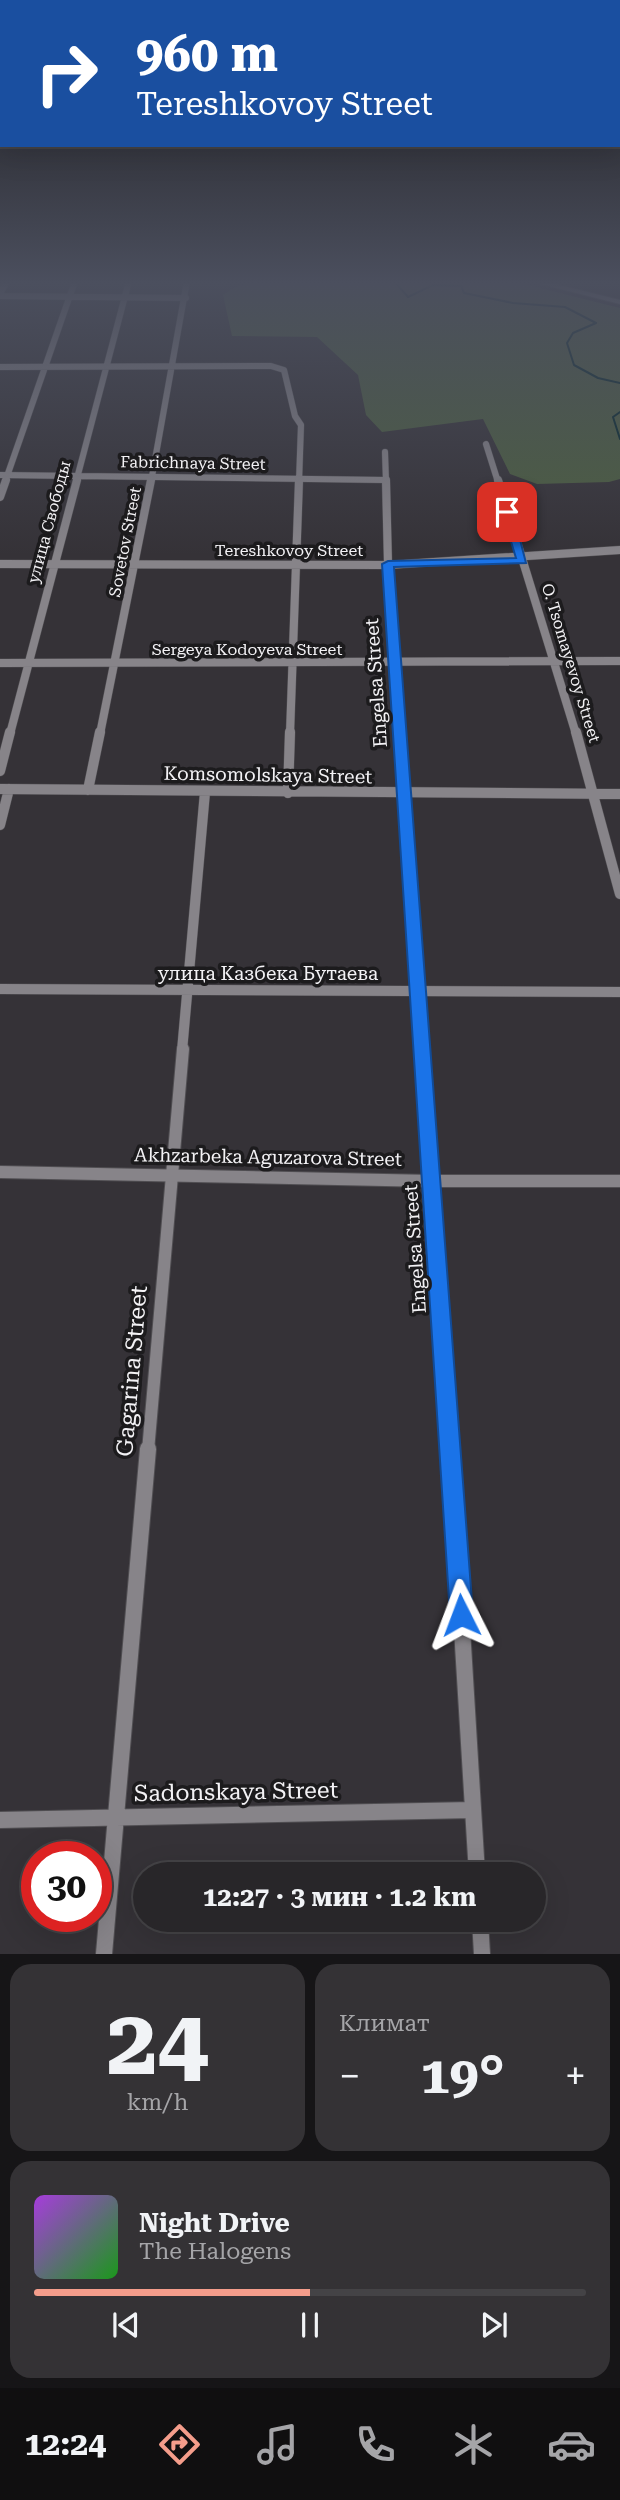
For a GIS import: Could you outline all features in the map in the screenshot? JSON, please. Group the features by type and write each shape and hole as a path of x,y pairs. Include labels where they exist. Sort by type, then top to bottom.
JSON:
{"street":[{"path":"0,497 4,475 42,372"},
{"name":"улица Свободы","path":"0,771 104,372"},
{"name":"Sovetov Street","path":"88,790 136,564 172,372"},
{"path":"285,372 295,416 300,425 288,793"},
{"name":"O. Tsomayevoy Street","path":"486,443 556,661 620,894"},
{"name":"Engelsa Street","path":"385,452 388,564 457,1532 476,1862"},
{"name":"Fabrichnaya Street","path":"4,475 385,480"},
{"name":"Tereshkovoy Street","path":"0,564 388,564 522,561 620,551"},
{"name":"Sergeya Kodoyeva Street","path":"0,663 620,661"},
{"path":"0,825 5,789"},
{"name":"Komsomolskaya Street","path":"5,789 620,794"},
{"name":"Gagarina Street","path":"104,1954 205,792"},
{"name":"улица Казбека Бутаева","path":"0,989 620,992"},
{"name":"Akhzarbeka Aguzarova Street","path":"0,1172 432,1181 620,1181"},
{"name":"Sadonskaya Street","path":"0,1820 472,1810"},
{"path":"481,1932 482,1954"}],"green space":[{"path":"355,372 620,372 620,479 609,482 537,484 510,474 483,419 382,432 366,415 358,375"}],"waterway":[{"path":"587,372 598,378 620,383"},
{"path":"620,412 613,417 620,439"}],"route":[{"path":"461,1615 388,564 522,561 507,512"}]}
